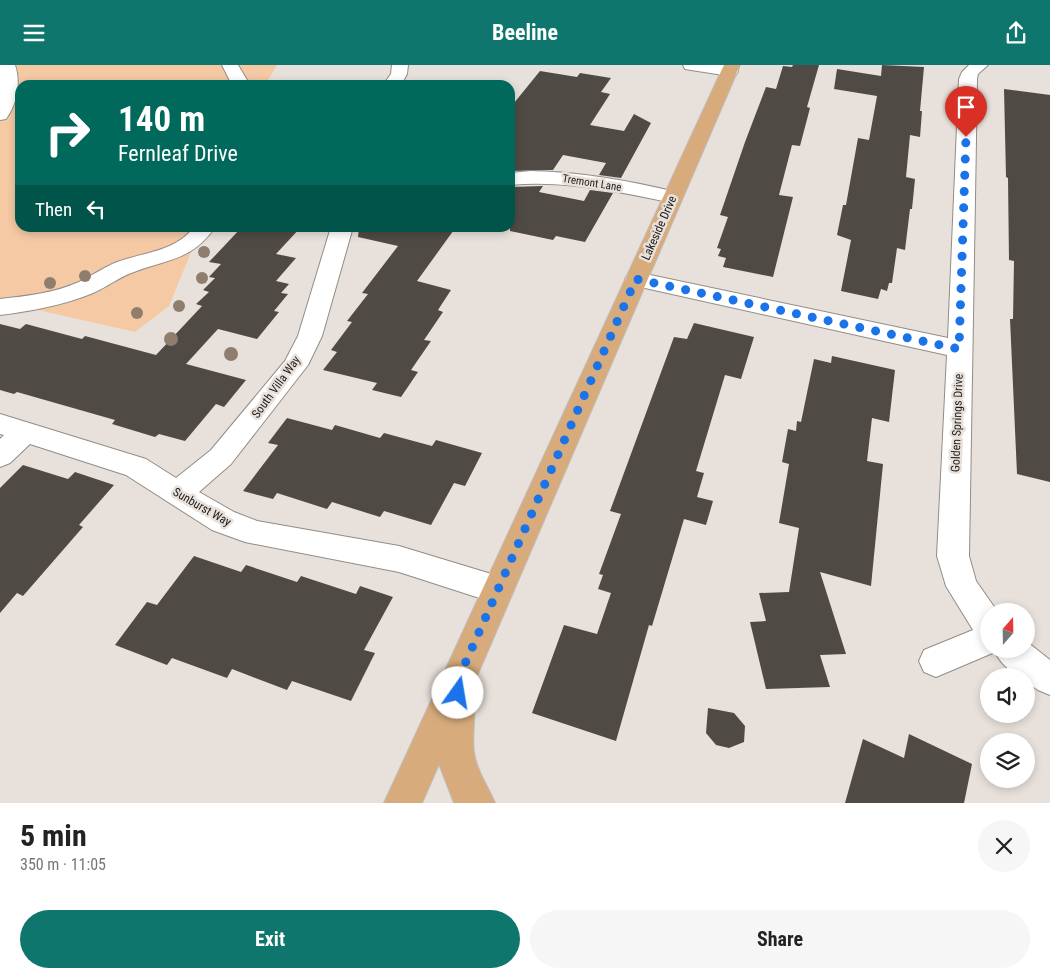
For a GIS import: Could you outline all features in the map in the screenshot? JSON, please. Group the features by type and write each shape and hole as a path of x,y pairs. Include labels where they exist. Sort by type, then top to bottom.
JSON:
{"main road":[{"name":"Lakeside Drive","path":"403,803 731,68"},
{"path":"460,675 453,727 456,758 466,790 476,803"}],"street":[{"path":"0,115 10,84 10,73 7,65"},
{"path":"230,65 238,80"},
{"path":"395,80 399,74 400,65"},
{"path":"691,65 731,68"},
{"name":"Golden Springs Drive","path":"980,65 970,72 968,79 953,556 962,586 980,613"},
{"name":"Tremont Lane","path":"515,179 549,177 575,179 673,197"},
{"path":"0,307 47,299 87,287 122,269 189,246 202,232"},
{"name":"South Villa Way","path":"178,493 221,457 295,365 310,336 341,232"},
{"path":"636,279 959,349"},
{"path":"0,456 13,428"},
{"name":"Sunburst Way","path":"13,428 136,467 223,521 256,533 399,559 498,590"},
{"path":"936,661 980,643"},
{"path":"1021,658 1050,679"}],"shaded area":[{"path":"0,65 277,65 268,80 15,80 15,232 199,232 169,306 135,332 38,310 0,314"}],"building":[{"path":"793,65 819,65 807,107 810,108 800,146 792,145 779,195 793,197 773,277 723,267 726,258 718,256 721,249 717,248 728,217 720,215 745,142 766,87 776,89 783,66 792,67"},
{"path":"882,65 924,67 920,137 910,135 906,177 915,179 905,250 897,248 892,283 889,283 887,291 881,289 878,299 841,291 851,240 837,235 843,205 846,205 858,138 869,140 877,96 834,89 837,69 881,76"},
{"path":"540,71 577,77 580,73 611,78 601,92 610,94 590,125 624,131 634,114 651,123 621,178 599,175 606,163 563,155 553,170 515,171 515,102"},
{"path":"1004,89 1050,95 1050,482 1017,474 1010,319 1013,319 1014,261 1009,260"},
{"path":"543,186 539,192 584,201 590,190 613,193 585,242 556,236 553,240 515,232 515,187"},
{"path":"237,232 296,232 276,254 296,258 276,281 289,284 281,293 288,294 274,311 279,312 257,339 218,329 186,364 246,380 224,407 216,404 185,441 159,434 155,437 112,424 115,420 17,392 14,394 0,390 0,324 20,329 26,324 82,339 85,336 156,355 202,306 196,304 209,292 203,290 215,278 209,277 221,264 209,262"},
{"path":"358,232 452,232 417,281 451,290 438,310 443,312 424,340 431,341 411,370 418,372 401,397 372,390 377,383 323,370 337,352 331,350 352,322 347,321 368,294 362,293 398,246 358,237"},
{"path":"694,323 754,337 741,379 725,375 696,471 704,473 697,497 713,501 706,525 684,519 652,626 649,625 616,741 532,713 564,625 597,634 611,593 598,589 603,575 599,574 621,514 610,511 674,337 687,339"},
{"path":"832,356 895,370 889,422 872,418 867,461 883,464 871,586 820,572 846,654 820,655 830,687 766,689 750,622 766,621 759,593 789,592 799,528 779,523 789,464 782,462 788,429 796,431 797,421 801,422 814,359 831,363"},
{"path":"287,418 332,430 335,425 380,438 384,433 432,446 436,440 482,453 465,486 454,483 431,525 384,511 380,517 332,502 327,509 277,493 273,499 243,491 278,445 268,443"},
{"path":"23,465 68,479 75,472 114,485 79,525 83,527 23,596 17,593 0,613 0,488"},
{"path":"194,556 241,572 246,565 297,582 301,576 356,594 360,586 393,597 364,650 375,653 351,701 292,681 287,690 232,669 227,678 172,658 167,665 115,645 147,602 157,605"},
{"path":"708,708 734,713 745,726 744,742 729,748 716,745 706,733"},
{"path":"909,734 972,764 964,803 845,803 863,739 904,758"}],"route":[{"path":"458,693 460,675 636,279 959,349 966,137"}]}
